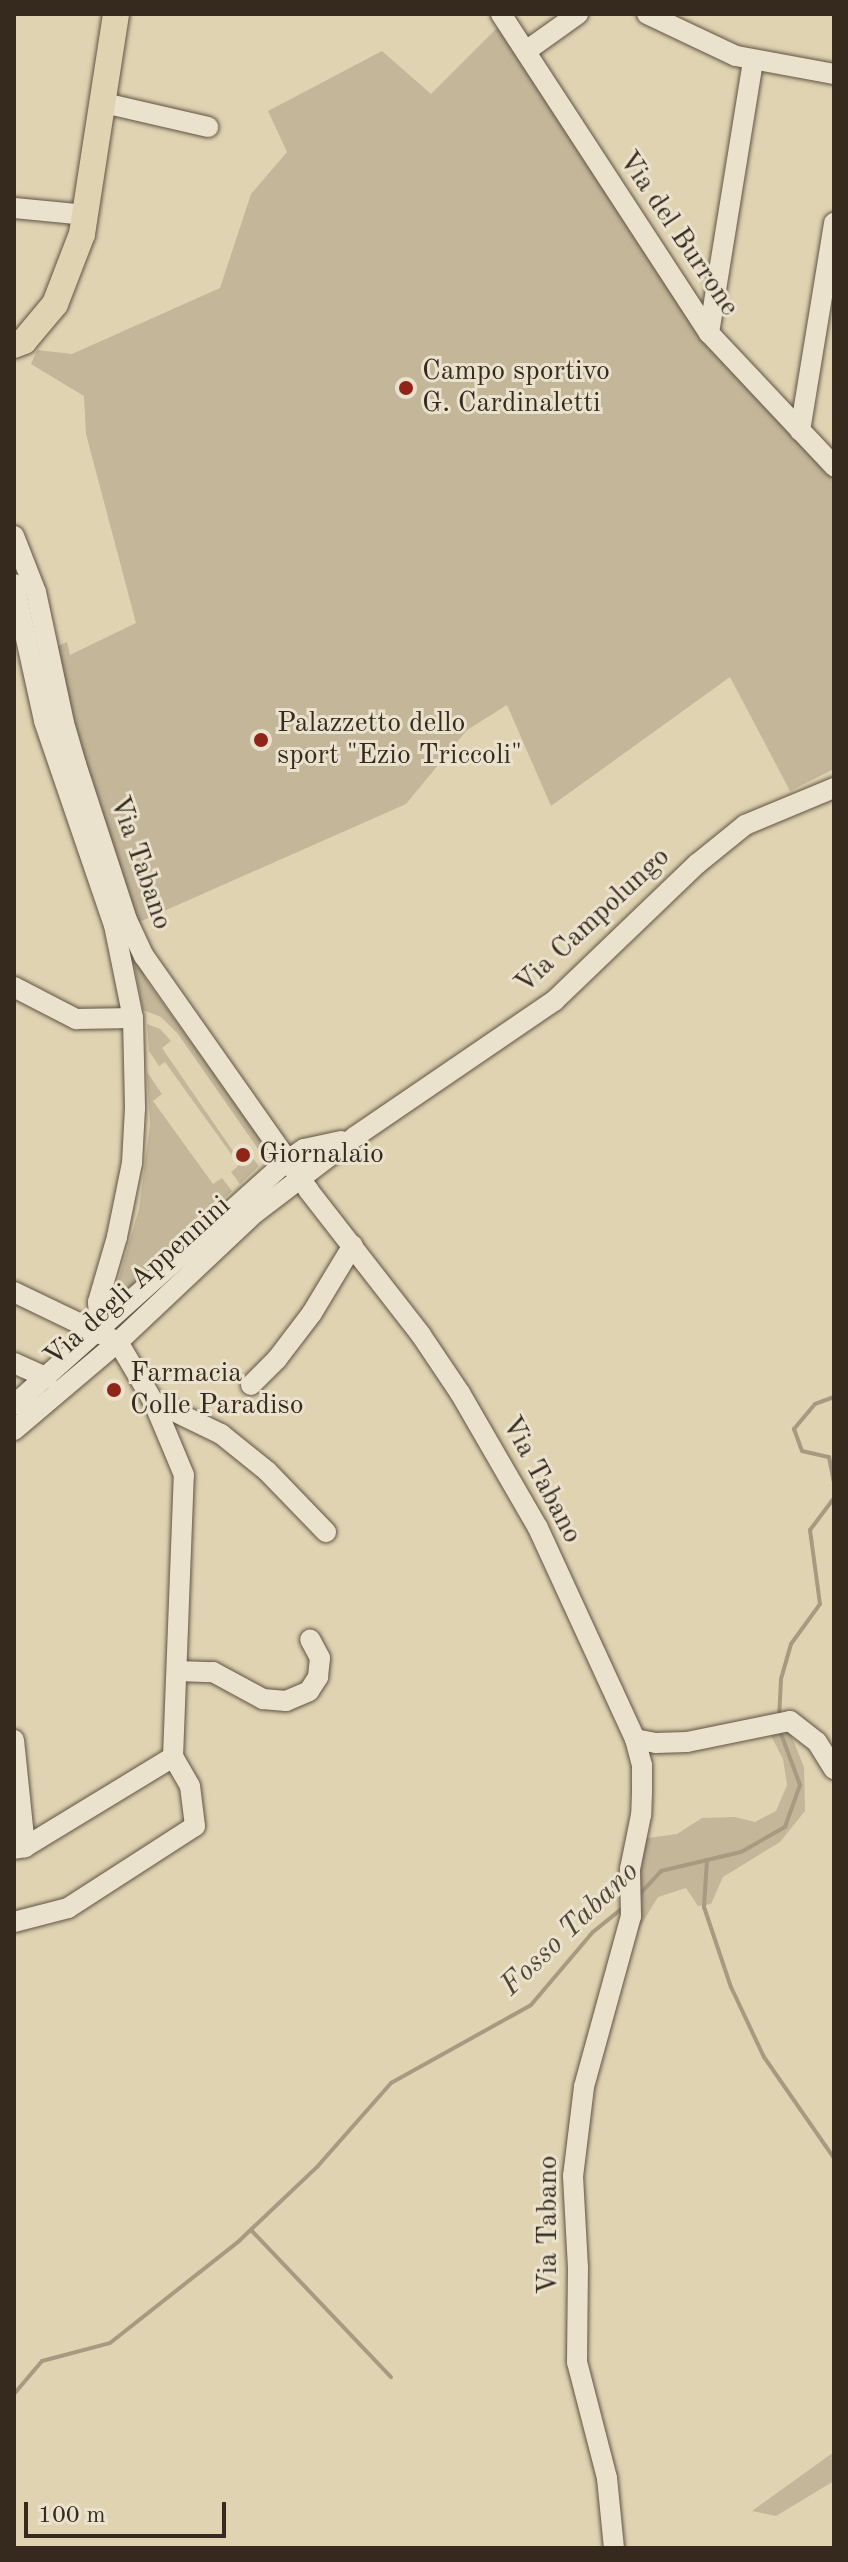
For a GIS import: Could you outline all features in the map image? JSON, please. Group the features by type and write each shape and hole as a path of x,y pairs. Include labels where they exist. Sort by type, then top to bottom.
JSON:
{"main road":[{"path":"19,343 55,304 87,215 116,14"}],"street":[{"name":"Via del Burrone","path":"501,14 709,333 834,466"},
{"path":"526,51 578,14"},
{"path":"647,14 753,61 834,74"},
{"path":"709,333 753,61"},
{"path":"104,103 208,127"},
{"path":"14,208 87,215"},
{"path":"800,431 827,304 834,223"},
{"name":"Via Tabano","path":"14,536 36,592 64,723 127,920 158,979 294,1168 421,1335 501,1460 538,1528 635,1739 642,1765 641,1815 629,1889 631,1916 584,2087 573,2176 578,2267 577,2362 607,2478 614,2548"},
{"name":"Via Tabano","path":"14,584 44,721 114,925 133,1018 135,1108 132,1163 98,1302 100,1331"},
{"name":"Via Campolungo","path":"294,1168 304,1149 356,1136 554,1001 697,864 745,825 834,788"},
{"path":"14,987 76,1019 133,1018"},
{"name":"Via degli Appennini","path":"14,1405 294,1168"},
{"name":"Via degli Appennini","path":"14,1430 118,1342 255,1213 294,1168"},
{"path":"251,1385 277,1359 312,1313 353,1245"},
{"path":"14,1292 118,1342 153,1401 184,1475 173,1757 190,1786 195,1826 68,1908 14,1922"},
{"path":"14,1363 47,1378"},
{"path":"153,1401 221,1434 267,1471 326,1532"},
{"path":"177,1671 213,1672 263,1699 286,1701 309,1691 318,1677 320,1658 310,1639"},
{"path":"635,1739 656,1743 687,1742 790,1721 817,1742 834,1769"},
{"path":"14,1740 20,1848 173,1757"}],"shaded area":[{"path":"498,27 694,327 834,477 834,769 790,791 730,677 551,806 507,705 467,730 406,804 137,923 82,760 55,647 67,642 70,655 136,623 86,434 84,396 31,364 37,350 72,354 220,288 251,194 287,152 268,111 382,51 431,94"},
{"path":"131,947 147,981 271,1154 265,1159 178,1034 161,1017 143,1010"},
{"path":"147,1024 160,1029 171,1041 162,1048 233,1151 242,1145 259,1166 240,1184 231,1172 239,1165 165,1062 159,1066 149,1051"},
{"path":"147,1072 162,1094 153,1101 213,1184 222,1178 232,1191 111,1305 139,1209 150,1124"},
{"path":"787,1725 804,1767 805,1811 780,1842 723,1877 711,1904 698,1906 686,1888 658,1897 638,1930 633,1909 641,1839 677,1834 702,1818 735,1817 755,1822 776,1811 787,1785 783,1759 768,1730"},
{"path":"834,2452 834,2481 776,2516 752,2511"}],"waterway":[{"name":"Fosso Tabano","path":"834,1397 815,1404 794,1429 802,1451 829,1457 834,1482"},
{"name":"Fosso Tabano","path":"779,1718 781,1679 791,1644 820,1604 810,1530 834,1498"},
{"name":"Fosso Tabano","path":"637,1897 661,1871 741,1852 785,1827 800,1785 780,1731"},
{"path":"707,1860 704,1907 731,1987 764,2057 834,2158"},
{"name":"Fosso Tabano","path":"14,2394 42,2361 110,2343 239,2241 317,2167 391,2083 531,2005 593,1932 624,1907"},
{"path":"251,2230 391,2377"}],"place":[{"name":"Campo sportivo G. Cardinaletti","path":"406,388"},
{"name":"Palazzetto dello sport \"Ezio Triccoli\"","path":"261,740"},
{"name":"Giornalaio","path":"243,1155"},
{"name":"Farmacia Colle Paradiso","path":"114,1390"}]}
